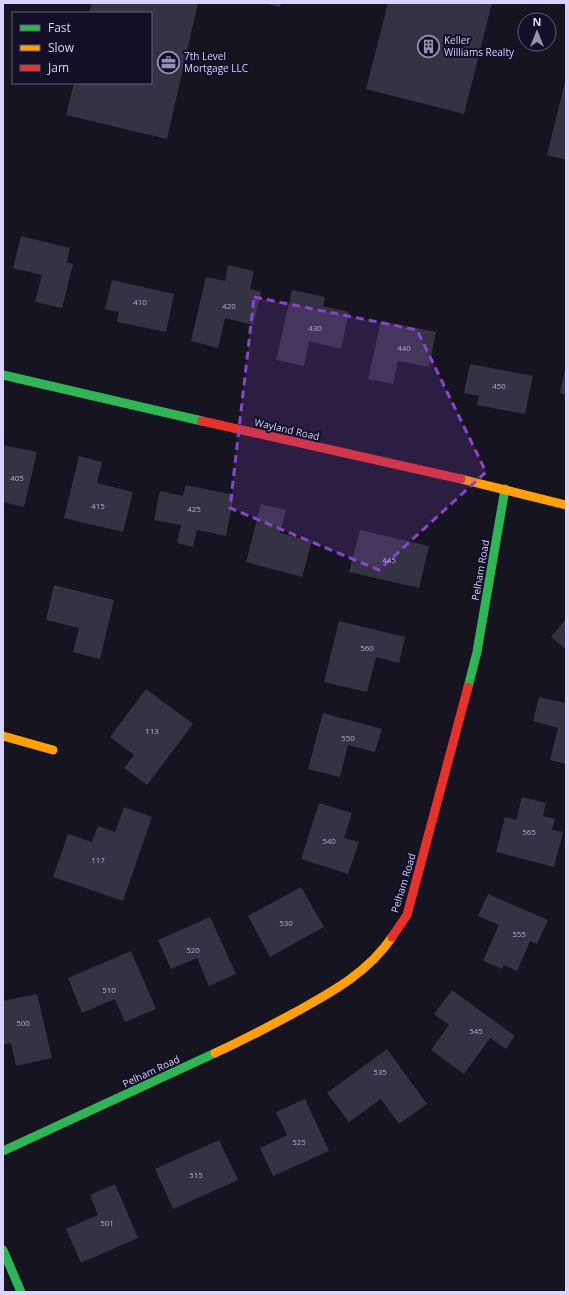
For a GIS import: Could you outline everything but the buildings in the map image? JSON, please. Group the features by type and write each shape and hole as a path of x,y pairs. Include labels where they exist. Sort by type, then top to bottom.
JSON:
{"street":[{"name":"Wayland Road","path":"3,375 505,489 566,505"},
{"name":"Pelham Road","path":"3,1151 248,1038 330,993 365,969 388,945 407,915 478,652 505,489"},
{"path":"3,736 53,750"},
{"path":"3,1250 21,1292"}],"highlighted area":[{"path":"254,297 417,330 486,472 379,570 230,508"}],"traffic: fast":[{"path":"3,375 202,421"},
{"path":"468,687 477,652 505,489"},
{"path":"3,1151 215,1053"},
{"path":"3,1250 21,1292"}],"traffic: slow":[{"path":"461,479 566,505"},
{"path":"3,736 53,750"},
{"path":"215,1053 245,1039 308,1005 348,981 372,961 392,937"}],"traffic: jam":[{"path":"202,421 461,479"},
{"path":"392,937 407,915 468,687"}],"place":[{"name":"Keller Williams Realty","path":"429,46"},
{"name":"7th Level Mortgage LLC","path":"168,62"}]}
